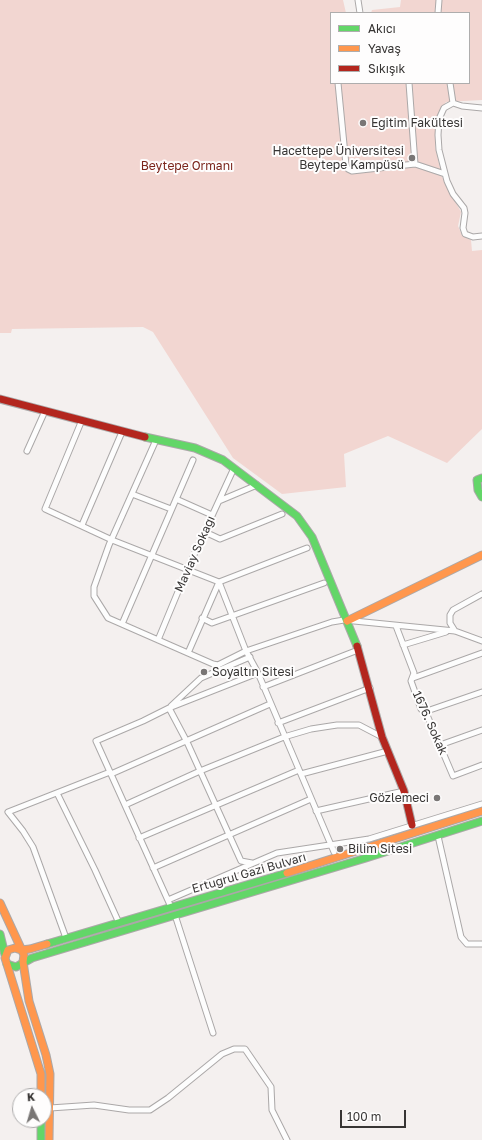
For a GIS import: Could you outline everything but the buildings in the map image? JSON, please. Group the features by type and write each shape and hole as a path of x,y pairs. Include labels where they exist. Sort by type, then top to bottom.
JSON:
{"main road":[{"path":"0,399 122,432 195,448 223,460 297,516 309,532 347,620 370,688 382,737 404,791 412,825"},
{"path":"482,478 477,480 478,490 482,497"},
{"path":"347,620 482,555"},
{"name":"Ertuğrul Gazi Bulvarı","path":"21,950 118,923 170,904 347,856 482,812"},
{"name":"Ertuğrul Gazi Bulvarı","path":"23,962 438,836 482,821"},
{"path":"0,903 24,955 23,962 29,1001 46,1055 50,1074 50,1088"},
{"path":"0,934 7,964 41,1074 41,1088"},
{"path":"5,955 11,948 21,950"},
{"path":"7,964 16,967 23,962"},
{"path":"41,1128 41,1140"},
{"path":"49,1128 49,1140"}],"street":[{"path":"438,12 439,0"},
{"path":"358,1 360,12"},
{"path":"338,84 346,165 348,169 352,171 416,164 445,174"},
{"path":"409,84 416,164"},
{"path":"450,84 453,103"},
{"path":"482,108 462,106 453,103 444,108 439,120 439,150 445,174 453,194 466,213 463,228 465,234 473,237 482,236"},
{"path":"27,451 45,411"},
{"path":"82,420 45,508 112,540 219,582 307,548"},
{"path":"82,525 122,432"},
{"path":"156,440 112,540 108,545 94,587 94,596 108,618 218,665 246,651 332,622 347,620 452,631 482,641"},
{"path":"122,624 150,555 193,460"},
{"name":"Maviay Sokağı","path":"158,640 187,570 234,468"},
{"path":"219,501 257,485"},
{"path":"132,494 171,509"},
{"path":"176,499 212,516"},
{"path":"205,532 220,539 282,514"},
{"path":"219,582 234,617 246,651 258,673 316,811 332,844 334,852 328,861"},
{"path":"188,652 219,582"},
{"path":"202,618 212,623 234,617 324,583"},
{"path":"452,631 450,615 453,610 482,594"},
{"name":"1676. Sokak","path":"396,626 414,673 411,681 453,776 482,765"},
{"path":"403,645 452,631"},
{"path":"263,687 358,650"},
{"path":"413,678 482,653"},
{"path":"169,708 201,678 250,657"},
{"path":"258,673 169,708 96,741 170,904 278,853 369,839 482,804"},
{"path":"278,723 370,688"},
{"path":"424,712 481,693"},
{"path":"66,938 32,847 23,831 8,812 187,742 270,704"},
{"path":"169,708 187,742 228,836 241,861 252,864"},
{"path":"125,805 200,771 284,737 337,725 359,725 382,737"},
{"path":"440,745 482,730"},
{"path":"139,838 300,772 388,751"},
{"path":"316,811 404,791"},
{"path":"57,793 95,870 118,923"},
{"path":"153,868 311,799"},
{"path":"438,836 461,937 466,944 482,944"},
{"path":"334,852 347,856"},
{"path":"175,915 213,1033"},
{"path":"52,1108 94,1105 129,1110 150,1110 168,1098 222,1054 234,1049 245,1049 271,1087 272,1110 287,1140"}],"green space":[{"name":"Beytepe Ormanı","path":"0,0 343,0 346,12 330,12 330,84 470,84 470,12 371,12 372,10 400,7 401,0 482,0 482,100 446,102 438,115 435,146 442,177 461,212 458,226 462,235 471,240 472,251 482,250 482,429 447,463 388,436 344,454 346,487 282,494 233,458 153,332 143,327 12,329 11,333 0,333"}],"traffic: fast":[{"path":"145,437 195,448 223,460 297,516 312,537 357,646"},
{"path":"482,478 477,480 478,490 482,497"},
{"path":"7,964 16,967 32,958 366,858 482,821"},
{"path":"47,944 287,873"},
{"path":"0,934 5,955"},
{"path":"41,1128 41,1140"}],"traffic: slow":[{"path":"347,621 482,555"},
{"path":"287,873 482,811"},
{"path":"0,903 24,955 23,962 29,1001 46,1055 50,1074 49,1140"},
{"path":"41,1088 41,1074 5,958 8,950 15,948 21,950 30,949 47,944"}],"traffic: jam":[{"path":"0,399 145,437"},
{"path":"357,646 382,737 404,791 412,825"}],"place":[{"name":"Eğitim Fakültesi","path":"363,123"},
{"name":"Hacettepe Üniversitesi Beytepe Kampüsü","path":"412,158"},
{"name":"Soyaltın Sitesi","path":"204,672"},
{"name":"Gözlemeci","path":"437,798"},
{"name":"Bilim Sitesi","path":"340,849"}]}
